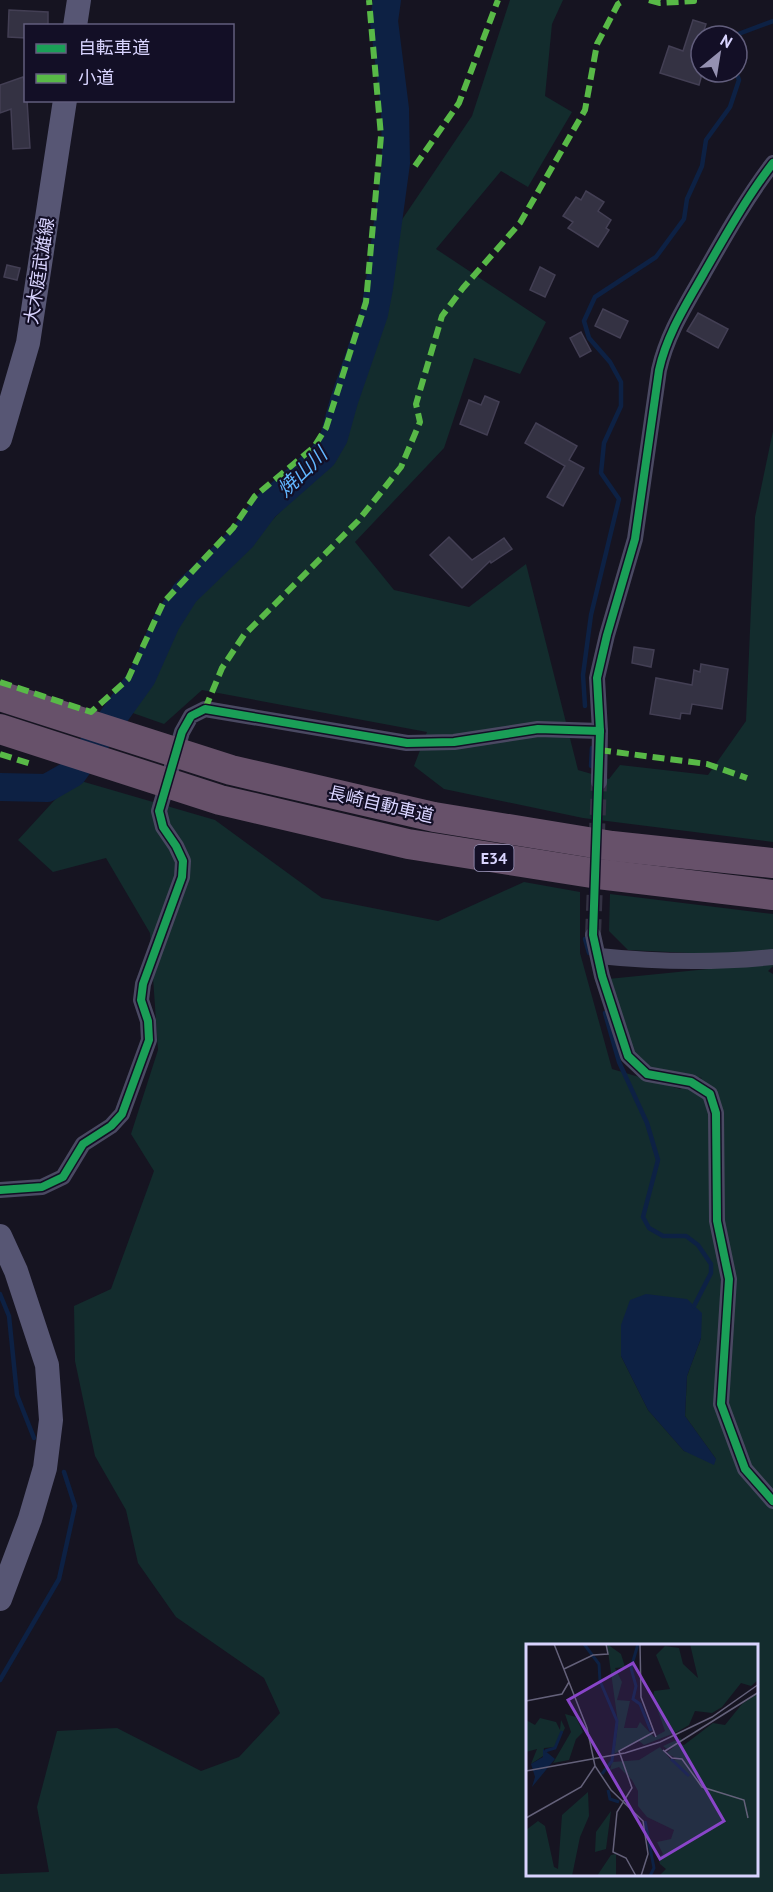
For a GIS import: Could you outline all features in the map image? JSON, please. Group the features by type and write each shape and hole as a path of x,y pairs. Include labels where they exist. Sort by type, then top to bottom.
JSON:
{"highway":[{"name":"長崎自動車道","path":"0,696 231,770 446,819 612,846 773,863"},
{"name":"長崎自動車道","path":"0,729 220,800 408,844 598,874 773,895"}],"main road":[{"path":"75,24 79,0"},
{"name":"大木庭武雄線","path":"0,439 28,343 64,102"},
{"path":"0,1236 16,1271 47,1365 51,1420 45,1468 30,1519 0,1599"}],"street":[{"path":"599,782 600,730 597,678 635,539 664,349 727,232 773,163"},
{"path":"0,1190 42,1187 63,1177 82,1144 111,1126 122,1114 149,1040 148,1021 141,1000 143,984 182,877 183,861 163,827 159,811 182,732 191,716 205,709 407,743 454,742 538,729 600,730"},
{"path":"593,935 602,976 628,1056 647,1074 691,1082 710,1094 716,1113 717,1221 729,1279 722,1404 745,1469 773,1501"},
{"path":"599,956 645,961 773,957"}],"green space":[{"path":"510,0 563,0 552,24 545,96 572,112 528,187 501,171 436,249 546,322 520,374 474,358 444,448 355,542 394,590 469,607 526,564 578,770 609,779 620,765 708,775 746,721 755,517 773,431 773,842 583,818 444,789 414,766 427,732 202,690 164,724 130,712 177,617 332,459 389,294 399,224 472,116"},
{"path":"74,779 215,820 322,898 438,921 524,882 580,892 580,953 612,1069 680,1089 702,1078 650,1069 634,1053 608,979 708,969 711,954 628,950 609,931 610,894 773,914 773,966 768,971 773,974 773,1892 0,1892 0,1874 49,1872 37,1807 57,1731 117,1728 201,1771 239,1757 280,1713 264,1678 176,1617 138,1563 126,1510 95,1456 75,1361 74,1306 111,1289 154,1171 131,1134 158,1050 150,933 106,858 53,872 18,840","holes":["686,1299 701,1313 701,1338 687,1376 685,1416 716,1459 684,1451 648,1410 621,1356"]}],"water":[{"path":"646,1294 687,1299 702,1313 701,1338 687,1376 685,1416 716,1459 714,1465 684,1451 648,1410 621,1356 621,1325 630,1300"}],"building":[{"path":"9,10 48,12 48,24 24,24 24,38 8,37"},
{"path":"693,20 706,24 692,24"},
{"path":"689,32 689,82 660,73 669,46 683,51"},
{"path":"23,77 30,148 13,149 11,109 0,113 0,85"},
{"path":"586,191 604,202 598,211 611,220 606,228 609,230 598,247 568,228 573,222 563,216 576,197 581,200"},
{"path":"7,265 20,268 17,280 4,277"},
{"path":"540,267 555,275 545,297 530,290"},
{"path":"603,309 628,321 620,338 595,326"},
{"path":"698,313 728,329 718,348 687,331"},
{"path":"581,332 591,351 580,357 570,338"},
{"path":"485,396 499,402 487,435 460,424 469,400 481,405"},
{"path":"536,423 577,446 569,460 584,468 563,506 547,497 565,466 525,443"},
{"path":"449,537 472,560 504,538 512,549 491,563 490,561 462,588 430,555"},
{"path":"634,647 654,650 651,667 632,663"},
{"path":"701,664 728,669 722,709 692,704 690,714 681,713 680,719 650,714 656,678 692,685 694,670 700,672"}],"waterway":[{"name":"焼山川","path":"0,787 47,788 73,773 142,677 166,623 185,593 242,538 265,507 323,456 334,437 374,314 396,163 395,109 384,21 387,0"},
{"path":"749,30 773,21"},
{"path":"585,706 583,675 591,615 619,499 601,473 604,443 621,406 621,382 610,362 589,338 584,321 595,297 656,257 684,219 687,199 702,166 706,140 730,107 738,84"},
{"path":"591,766 592,748"},
{"path":"585,939 589,953"},
{"path":"605,1013 619,1062 647,1123 658,1160 643,1217 649,1228 663,1236 686,1236 698,1245 711,1264 711,1273 694,1306"},
{"path":"0,1294 9,1316 17,1395 34,1438"},
{"path":"0,1680 59,1579 75,1506 64,1472"}],"tunnel":[{"path":"593,935 599,782"}],"marked path":[{"path":"0,682 91,712 128,679 163,603 233,528 255,496 314,447 326,428 366,302 381,136 369,0"},
{"path":"415,166 459,103 498,0"},
{"path":"205,709 222,668 244,635 358,521 401,467 420,422 416,404 442,316 463,288 520,223 585,110 597,44 618,4 625,0"},
{"path":"649,0 660,3 694,0"},
{"path":"599,750 707,764 747,778"},
{"path":"0,754 31,764"}],"cycle path":[{"path":"773,163 754,189 684,308 662,357 635,539 597,678 600,731 593,935 602,976 628,1056 647,1074 691,1082 710,1094 716,1113 717,1221 729,1279 721,1404 745,1469 773,1501"},
{"path":"0,1190 42,1187 63,1177 83,1144 111,1126 122,1114 149,1040 148,1021 141,1000 143,984 182,877 183,861 163,827 159,811 182,732 191,716 205,709 407,743 454,742 538,729 600,731"}]}
